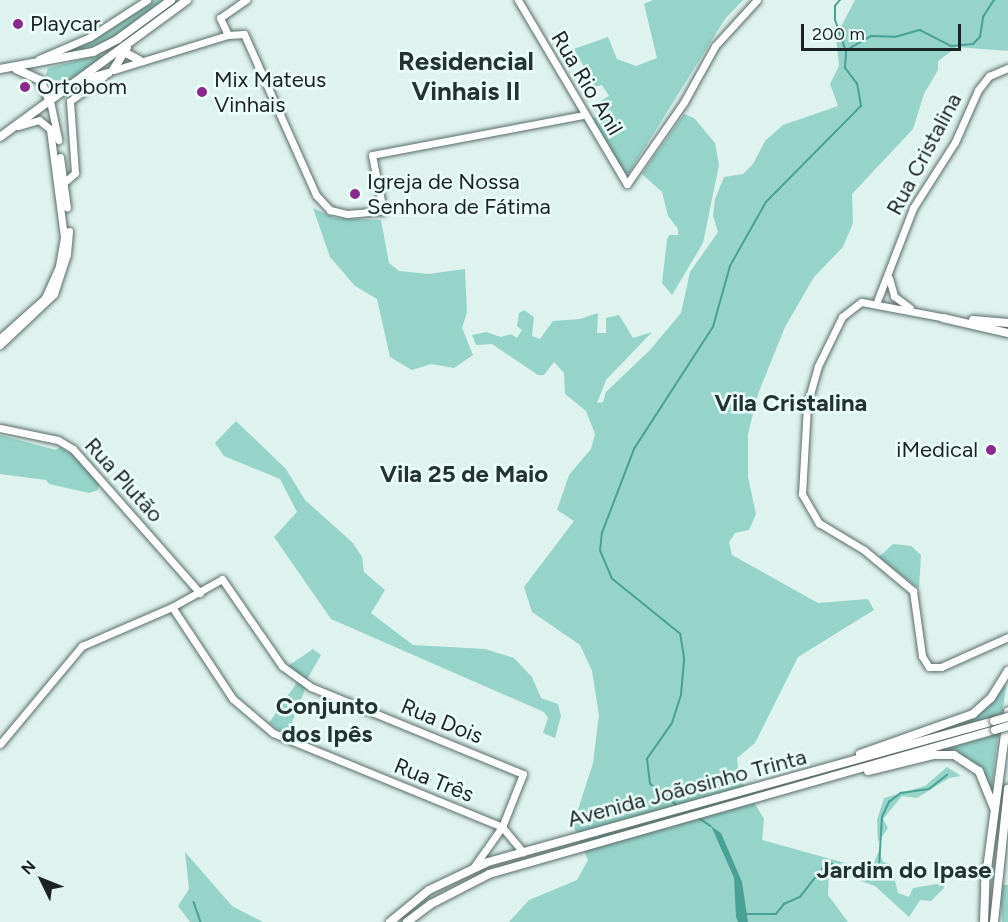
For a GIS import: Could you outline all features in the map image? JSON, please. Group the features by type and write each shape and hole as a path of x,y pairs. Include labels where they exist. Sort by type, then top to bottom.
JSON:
{"main road":[{"path":"1,69 93,52 118,39 171,0"},
{"path":"0,137 187,0"},
{"path":"76,82 111,71 130,42"},
{"path":"124,52 139,60"},
{"path":"1,69 21,69 35,76 50,101"},
{"path":"943,318 1008,323"},
{"path":"943,318 1008,331"},
{"path":"831,767 973,714 991,698 1008,671"},
{"path":"984,922 1008,712"},
{"name":"Avenida Joãosinho Trinta","path":"407,922 431,904 489,874 835,776 994,726 1008,717"},
{"name":"Avenida Joãosinho Trinta","path":"390,922 429,890 473,868 523,852 831,767 994,726 1008,726"},
{"path":"835,776 933,755 954,755 979,771 995,810"},
{"path":"994,922 1008,789"},
{"path":"1001,842 1008,826"}],"street":[{"path":"1,69 81,42 147,0"},
{"path":"228,35 220,18 246,0"},
{"name":"Rua Rio Anil","path":"518,0 583,115 627,184 684,102 715,45 757,0"},
{"path":"62,184 75,172 68,105 76,94 111,71 139,60 242,33 247,36 306,178 325,206 347,214 383,211 372,155 583,115"},
{"name":"Rua Cristalina","path":"876,304 913,208 955,142 981,85 993,73 1008,68"},
{"path":"0,345 43,305 62,254 64,229 62,184 50,101"},
{"path":"12,128 39,120 49,127 62,184"},
{"path":"889,275 894,296 921,313"},
{"path":"943,318 859,302 850,308 836,326 818,366 803,425 800,486 804,502 819,523 864,550 913,591 922,656 929,667 941,667 1008,637"},
{"path":"0,338 43,305"},
{"name":"Rua Plutão","path":"0,428 65,444 200,593"},
{"name":"Rua Dois","path":"200,593 222,579 282,666 311,687 523,774 502,827"},
{"path":"0,737 82,646 200,593"},
{"name":"Rua Três","path":"172,607 233,699 278,736 502,827 523,852"},
{"path":"0,744 28,708"},
{"path":"473,868 502,827"}],"shaded area":[{"path":"153,0 166,0 111,40 59,58 58,54 100,36"},
{"path":"653,0 743,0 725,19 629,173 625,173 589,121 599,115 594,105 609,96 602,85 595,87 574,49 608,37 617,59 636,66 657,58 644,4"},
{"path":"855,0 1008,0 1008,51 957,47 938,61 938,70 924,94 913,129 852,194 853,223 843,247 814,277 785,327 758,394 748,434 748,477 756,514 749,530 735,533 729,542 732,555 818,603 868,599 874,610 798,657 755,743 737,758 740,779 764,819 762,840 863,868 873,865 879,851 883,862 891,864 898,893 909,897 913,888 943,883 944,888 931,901 920,900 909,917 875,886 836,872 829,874 828,895 848,922 748,922 721,833 712,828 734,878 738,922 509,922 529,900 577,880 588,860 573,825 593,763 599,715 592,671 580,645 532,612 524,587 574,521 557,510 569,475 591,449 595,434 586,411 565,394 564,373 554,362 544,375 538,375 492,344 476,345 472,335 486,332 501,337 511,334 517,338 522,330 517,326 519,313 524,310 534,317 532,336 540,339 553,321 580,319 598,313 597,333 606,333 606,318 619,315 633,338 652,332 606,380 597,403 603,402 606,392 650,350 681,313 690,272 718,232 713,216 715,199 724,177 743,174 753,164 765,141 783,125 838,106 830,84 839,66 836,36"},
{"path":"100,55 102,57 58,90 51,89 45,77 48,68"},
{"path":"684,114 694,118 715,143 719,165 703,243 672,295 662,283 667,240 669,235 678,235 678,229 668,216 662,192 642,174"},
{"path":"313,208 335,218 381,220 389,263 399,271 428,274 465,269 467,312 462,328 473,355 454,368 431,364 412,370 390,357 377,299 355,286 330,257"},
{"path":"236,421 286,469 305,500 353,543 362,557 364,572 385,590 371,613 413,645 485,649 514,658 532,677 541,698 558,704 561,716 555,738 543,733 548,718 544,712 331,619 274,537 297,512 280,479 224,456 215,443"},
{"path":"0,435 56,450 60,447 76,457 99,483 98,490 89,493 49,484 46,480 0,474"},
{"path":"893,544 911,546 921,555 919,589 879,557"},
{"path":"313,649 321,655 306,681 288,666"},
{"path":"298,681 306,687 287,735 269,723"},
{"path":"1002,686 1006,686 1002,715 938,736 936,731 972,718"},
{"path":"998,734 992,788 968,758 954,752 938,751"},
{"path":"947,767 961,776 949,778 917,798 902,796 883,819 888,828 878,842 877,820 884,798 925,786"},
{"path":"711,826 721,833 742,882 748,922 738,922 736,917 734,878"},
{"path":"185,852 232,906 263,922 190,922 178,906 189,889"},
{"path":"1000,885 1008,885 1008,922 1002,922"}],"waterway":[{"path":"676,805 650,784 647,759 672,723 681,695 684,658 680,634 612,579 600,551 602,533 634,449 713,327 730,266 766,202 861,106 857,84 845,68 846,52 835,20 835,6 840,0"},
{"path":"847,50 871,36 895,37 920,30 951,46 973,44 980,37 983,17 994,0"},
{"path":"745,914 776,914 784,904 800,897 823,868 832,864 840,870 856,872 867,880 872,878 879,867 882,817 889,802 901,793 929,789 947,775"},
{"path":"699,818 711,826"},
{"path":"194,902 201,922"}],"place":[{"name":"Playcar","path":"18,24"},
{"name":"Ortobom","path":"25,87"},
{"name":"Mix Mateus Vinhais","path":"202,92"},
{"name":"Igreja de Nossa Senhora de Fátima","path":"355,194"},
{"name":"iMedical","path":"991,450"}],"district":[{"name":"Residencial Vinhais II","path":"466,76"},
{"name":"Vila Cristalina","path":"791,403"},
{"name":"Vila 25 de Maio","path":"464,474"},
{"name":"Conjunto dos Ipês","path":"327,720"},
{"name":"Jardim do Ipase","path":"904,870"}]}
